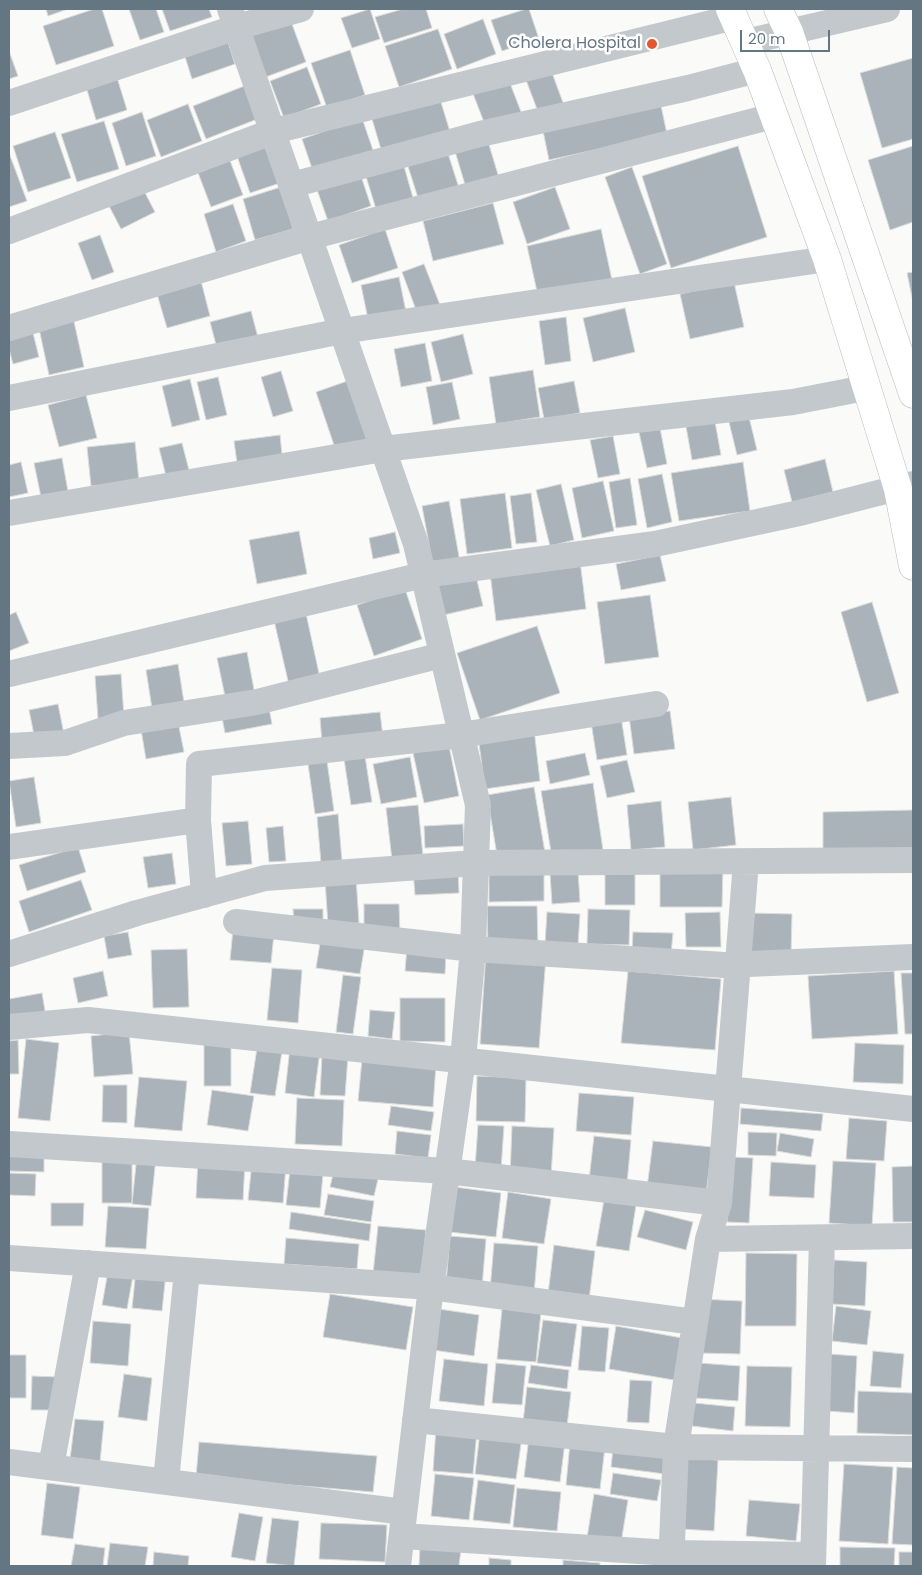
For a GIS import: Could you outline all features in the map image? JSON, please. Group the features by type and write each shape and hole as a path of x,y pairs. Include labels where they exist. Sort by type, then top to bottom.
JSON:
{"street":[{"path":"9,103 233,18 301,9"},
{"path":"746,42 783,20 887,9"},
{"path":"9,232 274,131 733,13 757,70 827,259 865,388 906,487 913,566"},
{"path":"233,18 274,131 416,544 478,805 472,949 462,1059 431,1287 398,1566"},
{"path":"783,20 913,394"},
{"path":"292,185 480,134 688,88 757,70"},
{"path":"9,328 310,237 773,116"},
{"path":"9,398 342,331 827,259"},
{"path":"9,513 383,449 793,402 865,388"},
{"path":"9,674 423,575 654,544 804,512 906,487"},
{"path":"9,746 65,743 124,723 257,702 442,654"},
{"path":"204,895 198,820 199,764 461,735 656,704"},
{"path":"9,847 198,820"},
{"path":"9,954 137,913 265,878 476,863 913,860"},
{"path":"671,1560 676,1447 708,1240 719,1203 746,862"},
{"path":"236,922 472,949 737,964 913,957"},
{"path":"9,1027 88,1020 913,1109"},
{"path":"9,1144 447,1171 719,1203"},
{"path":"708,1240 913,1236"},
{"path":"9,1462 166,1482 403,1524 671,1560 813,1560 822,1238"},
{"path":"9,1258 431,1287 695,1322"},
{"path":"51,1467 88,1264"},
{"path":"166,1482 187,1270"},
{"path":"415,1420 676,1447 913,1449"}],"building":[{"path":"46,9 68,9 48,16"},
{"path":"94,9 102,9 114,46 56,65 43,26"},
{"path":"129,9 156,9 164,32 140,40"},
{"path":"162,9 209,9 212,17 170,31"},
{"path":"370,9 380,39 352,48 341,18"},
{"path":"403,9 426,9 432,28 384,43 375,17"},
{"path":"529,9 539,39 502,51 491,20"},
{"path":"289,16 306,62 263,78 246,32"},
{"path":"483,19 496,54 457,69 444,34"},
{"path":"438,29 452,69 399,87 385,46"},
{"path":"225,33 235,64 192,79 182,47"},
{"path":"350,50 365,95 327,108 311,63"},
{"path":"9,51 18,76 9,79"},
{"path":"913,58 913,139 882,148 860,73"},
{"path":"307,67 321,104 284,118 270,81"},
{"path":"551,70 565,108 540,117 526,80"},
{"path":"115,71 127,110 96,120 84,80"},
{"path":"508,78 523,117 487,130 472,91"},
{"path":"247,85 260,118 206,139 193,106"},
{"path":"440,99 451,135 383,156 372,119"},
{"path":"660,101 667,134 549,160 542,126"},
{"path":"188,104 202,141 161,157 147,120"},
{"path":"142,112 156,156 126,166 112,123"},
{"path":"362,118 375,156 315,177 302,139"},
{"path":"104,121 119,169 77,182 61,134"},
{"path":"55,132 71,178 28,192 13,146"},
{"path":"487,138 499,178 466,188 454,148"},
{"path":"270,144 283,182 250,193 237,156"},
{"path":"445,144 459,188 419,201 405,157"},
{"path":"738,146 767,237 671,268 642,176"},
{"path":"913,146 913,222 890,230 868,160"},
{"path":"9,153 27,201 9,207"},
{"path":"229,158 243,195 211,207 197,170"},
{"path":"402,159 413,198 376,209 364,170"},
{"path":"632,167 667,264 640,274 605,177"},
{"path":"359,170 371,206 328,221 315,184"},
{"path":"142,187 155,212 121,229 108,204"},
{"path":"281,187 293,229 255,240 243,199"},
{"path":"555,187 570,229 527,244 513,202"},
{"path":"493,203 504,244 433,261 423,221"},
{"path":"233,204 246,241 216,252 204,214"},
{"path":"385,229 398,268 352,283 339,245"},
{"path":"601,229 612,280 538,296 527,246"},
{"path":"100,235 114,272 92,280 78,243"},
{"path":"424,264 442,310 419,318 402,272"},
{"path":"913,272 913,302 907,273"},
{"path":"399,277 407,317 369,324 361,285"},
{"path":"201,281 210,316 167,328 157,294"},
{"path":"734,282 744,327 690,339 680,294"},
{"path":"625,308 635,352 593,362 583,318"},
{"path":"251,311 260,345 219,356 210,322"},
{"path":"73,317 84,367 49,375 38,324"},
{"path":"566,317 571,361 545,365 539,321"},
{"path":"31,325 39,357 13,364 9,349 9,330"},
{"path":"463,334 473,374 441,382 431,342"},
{"path":"425,343 432,381 401,387 394,349"},
{"path":"533,370 540,417 496,424 489,377"},
{"path":"281,371 293,411 273,417 261,377"},
{"path":"218,377 227,415 206,420 197,382"},
{"path":"356,378 376,437 336,451 316,392"},
{"path":"190,379 200,420 172,427 162,386"},
{"path":"574,381 580,413 544,419 538,388"},
{"path":"452,382 460,419 433,425 426,387"},
{"path":"86,395 97,438 59,447 48,405"},
{"path":"747,409 757,450 737,455 727,414"},
{"path":"714,416 721,455 692,460 685,421"},
{"path":"659,423 667,464 647,468 638,428"},
{"path":"280,435 283,464 238,470 234,441"},
{"path":"613,436 620,474 598,478 590,440"},
{"path":"135,442 139,481 91,486 87,447"},
{"path":"182,443 189,470 166,476 159,448"},
{"path":"62,458 69,497 42,502 34,463"},
{"path":"825,459 833,492 792,502 784,470"},
{"path":"21,462 28,493 9,497 9,465"},
{"path":"743,462 750,511 679,521 671,473"},
{"path":"662,474 672,522 647,528 638,479"},
{"path":"630,478 637,525 616,528 609,482"},
{"path":"603,481 614,531 582,538 572,488"},
{"path":"561,484 574,540 550,546 536,490"},
{"path":"505,493 512,548 467,554 460,499"},
{"path":"531,493 537,542 516,544 510,496"},
{"path":"449,501 460,562 433,566 422,506"},
{"path":"299,531 307,574 257,584 249,540"},
{"path":"395,532 400,553 373,559 369,538"},
{"path":"660,555 666,581 621,590 616,564"},
{"path":"580,561 586,609 496,621 490,573"},
{"path":"476,576 483,606 439,616 432,586"},
{"path":"405,589 422,639 374,656 357,605"},
{"path":"650,595 659,657 605,664 597,602"},
{"path":"872,602 899,693 867,702 841,612"},
{"path":"305,609 320,678 289,685 273,616"},
{"path":"16,612 29,643 9,651 9,615"},
{"path":"537,626 560,693 480,720 457,653"},
{"path":"247,652 255,695 226,701 217,658"},
{"path":"178,664 185,709 153,715 146,670"},
{"path":"121,674 124,717 98,719 95,676"},
{"path":"268,703 272,724 225,733 221,712"},
{"path":"58,704 64,734 35,740 29,710"},
{"path":"670,711 675,749 634,754 629,716"},
{"path":"380,712 383,737 322,743 320,718"},
{"path":"177,717 184,752 146,759 140,724"},
{"path":"621,717 627,755 597,760 591,722"},
{"path":"534,729 540,781 485,789 478,736"},
{"path":"449,746 459,796 424,803 413,753"},
{"path":"585,753 590,775 550,784 546,761"},
{"path":"365,756 372,802 351,805 344,759"},
{"path":"410,757 417,797 381,804 373,764"},
{"path":"627,760 635,792 607,798 600,766"},
{"path":"327,761 334,811 315,814 308,764"},
{"path":"34,777 41,823 16,827 9,781"},
{"path":"593,783 603,850 552,858 541,791"},
{"path":"534,787 545,853 498,861 487,795"},
{"path":"731,797 736,845 693,850 688,802"},
{"path":"661,801 665,847 631,850 627,805"},
{"path":"418,805 423,856 392,860 386,808"},
{"path":"913,810 913,853 823,856 823,812"},
{"path":"338,814 342,861 321,863 317,817"},
{"path":"248,821 252,864 226,866 222,823"},
{"path":"463,824 464,846 425,848 424,826"},
{"path":"283,826 286,861 269,862 266,828"},
{"path":"78,847 86,872 27,891 19,865"},
{"path":"172,853 176,884 148,888 143,857"},
{"path":"544,866 544,901 489,902 489,867"},
{"path":"660,866 723,866 722,907 660,907"},
{"path":"458,868 459,893 415,895 413,870"},
{"path":"605,869 635,869 635,905 605,905"},
{"path":"578,871 580,902 552,904 550,873"},
{"path":"356,877 359,923 328,926 325,879"},
{"path":"81,880 92,910 29,932 19,901"},
{"path":"364,904 399,904 400,934 364,934"},
{"path":"487,906 537,906 538,947 488,947"},
{"path":"293,909 323,909 323,926 294,926"},
{"path":"588,909 630,910 629,945 587,944"},
{"path":"547,912 580,914 578,945 545,944"},
{"path":"720,912 721,947 686,947 685,913"},
{"path":"750,913 792,914 791,955 749,953"},
{"path":"233,930 274,934 271,963 230,960"},
{"path":"128,932 132,955 108,959 104,936"},
{"path":"633,932 673,933 671,954 632,952"},
{"path":"321,937 365,944 360,974 316,968"},
{"path":"407,947 446,950 445,974 405,971"},
{"path":"187,949 189,1007 153,1008 151,950"},
{"path":"486,952 546,957 539,1048 480,1044"},
{"path":"272,968 302,970 298,1023 267,1020"},
{"path":"103,971 108,996 78,1003 73,978"},
{"path":"628,971 721,979 715,1050 621,1043"},
{"path":"894,971 898,1034 812,1039 808,976"},
{"path":"901,973 913,973 913,1034 905,1034"},
{"path":"343,975 361,977 353,1034 336,1032"},
{"path":"42,993 45,1011 9,1018 9,999"},
{"path":"400,998 445,998 445,1042 400,1041"},
{"path":"370,1010 395,1012 392,1039 368,1036"},
{"path":"129,1032 133,1074 94,1077 91,1036"},
{"path":"26,1039 59,1043 50,1121 18,1118"},
{"path":"18,1040 19,1074 9,1074 9,1041"},
{"path":"204,1040 231,1040 231,1086 204,1086"},
{"path":"258,1042 283,1045 275,1096 250,1093"},
{"path":"855,1043 904,1045 903,1084 853,1082"},
{"path":"290,1047 320,1051 314,1097 285,1093"},
{"path":"322,1055 348,1056 345,1096 320,1095"},
{"path":"362,1059 436,1065 433,1107 358,1101"},
{"path":"477,1076 526,1078 525,1122 476,1121"},
{"path":"139,1077 187,1081 182,1131 134,1127"},
{"path":"103,1085 127,1085 127,1123 102,1122"},
{"path":"212,1090 254,1096 248,1131 207,1125"},
{"path":"579,1093 634,1097 631,1135 576,1131"},
{"path":"297,1098 344,1100 342,1146 295,1144"},
{"path":"391,1106 434,1112 431,1131 388,1125"},
{"path":"741,1108 823,1114 821,1131 740,1124"},
{"path":"849,1118 887,1121 884,1161 846,1159"},
{"path":"478,1125 504,1126 501,1170 475,1168"},
{"path":"512,1126 554,1128 551,1177 510,1176"},
{"path":"397,1131 431,1135 428,1158 395,1154"},
{"path":"748,1132 777,1133 776,1156 748,1155"},
{"path":"780,1133 814,1139 811,1157 777,1151"},
{"path":"594,1136 631,1140 627,1184 589,1180"},
{"path":"653,1141 712,1147 706,1194 647,1188"},
{"path":"9,1147 44,1148 44,1172 9,1171"},
{"path":"137,1155 156,1157 151,1206 132,1204"},
{"path":"731,1157 753,1158 749,1223 727,1222"},
{"path":"198,1159 245,1162 243,1200 196,1198"},
{"path":"102,1160 132,1161 132,1203 102,1203"},
{"path":"833,1161 876,1163 872,1226 829,1223"},
{"path":"771,1162 816,1165 814,1198 769,1196"},
{"path":"252,1163 286,1165 283,1203 248,1200"},
{"path":"913,1166 913,1222 893,1222 892,1167"},
{"path":"290,1170 323,1173 320,1208 286,1205"},
{"path":"334,1170 378,1179 374,1196 330,1187"},
{"path":"9,1173 36,1174 35,1196 9,1195"},
{"path":"454,1187 501,1193 496,1237 449,1232"},
{"path":"508,1192 551,1199 544,1244 502,1238"},
{"path":"328,1194 374,1201 371,1222 324,1215"},
{"path":"604,1200 636,1205 629,1251 596,1246"},
{"path":"51,1203 84,1203 83,1226 51,1226"},
{"path":"108,1206 149,1208 146,1249 105,1247"},
{"path":"645,1210 693,1222 686,1250 637,1237"},
{"path":"291,1212 371,1224 369,1241 289,1229"},
{"path":"378,1226 426,1230 421,1278 373,1274"},
{"path":"450,1236 486,1239 482,1287 446,1283"},
{"path":"286,1238 359,1244 357,1269 284,1264"},
{"path":"494,1243 538,1246 534,1294 490,1290"},
{"path":"554,1245 595,1251 589,1300 548,1294"},
{"path":"746,1253 797,1254 796,1326 745,1326"},
{"path":"834,1260 867,1262 865,1306 832,1304"},
{"path":"109,1266 134,1270 127,1309 102,1305"},
{"path":"136,1270 166,1273 162,1311 132,1308"},
{"path":"330,1294 413,1307 406,1350 323,1337"},
{"path":"699,1299 742,1301 740,1354 698,1353"},
{"path":"836,1306 871,1311 867,1345 832,1341"},
{"path":"439,1309 479,1315 474,1356 433,1350"},
{"path":"502,1309 541,1312 536,1362 497,1359"},
{"path":"543,1320 577,1324 571,1367 537,1363"},
{"path":"93,1321 131,1324 128,1366 90,1363"},
{"path":"582,1326 609,1328 605,1372 578,1370"},
{"path":"616,1326 682,1338 674,1380 609,1369"},
{"path":"873,1351 904,1354 901,1388 870,1386"},
{"path":"830,1354 857,1356 854,1413 827,1411"},
{"path":"9,1355 26,1355 26,1398 9,1398"},
{"path":"444,1359 488,1364 484,1406 439,1401"},
{"path":"496,1363 526,1366 522,1405 492,1403"},
{"path":"699,1363 740,1366 738,1401 696,1398"},
{"path":"531,1365 569,1370 567,1389 528,1383"},
{"path":"747,1366 792,1367 790,1427 745,1426"},
{"path":"124,1374 152,1378 147,1421 118,1417"},
{"path":"32,1376 58,1377 57,1410 31,1410"},
{"path":"630,1380 652,1381 649,1423 627,1422"},
{"path":"527,1387 571,1392 567,1426 523,1422"},
{"path":"858,1391 913,1393 913,1435 857,1433"},
{"path":"694,1403 735,1407 733,1431 692,1426"},
{"path":"75,1419 104,1421 100,1462 70,1459"},
{"path":"436,1428 477,1431 473,1474 433,1471"},
{"path":"480,1432 522,1437 516,1479 475,1474"},
{"path":"529,1437 565,1442 560,1482 524,1477"},
{"path":"199,1442 377,1456 373,1492 196,1477"},
{"path":"570,1443 605,1447 600,1489 566,1485"},
{"path":"613,1449 667,1456 665,1474 611,1467"},
{"path":"686,1458 718,1460 714,1531 682,1529"},
{"path":"844,1464 893,1467 888,1544 839,1541"},
{"path":"897,1467 913,1468 913,1545 892,1544"},
{"path":"613,1473 661,1480 657,1501 610,1494"},
{"path":"435,1474 474,1478 469,1520 431,1516"},
{"path":"478,1480 515,1485 510,1524 473,1520"},
{"path":"47,1483 80,1487 73,1539 41,1535"},
{"path":"517,1488 561,1492 557,1531 513,1527"},
{"path":"594,1494 628,1500 621,1543 587,1538"},
{"path":"749,1500 800,1504 796,1541 746,1536"},
{"path":"239,1513 263,1517 255,1561 231,1557"},
{"path":"272,1518 299,1521 294,1566 266,1563"},
{"path":"321,1523 387,1525 385,1562 319,1559"},
{"path":"110,1543 148,1547 145,1566 107,1566"},
{"path":"75,1544 105,1548 103,1566 71,1566"},
{"path":"420,1546 461,1549 459,1566 419,1566"},
{"path":"840,1547 895,1548 894,1566 840,1566"},
{"path":"154,1552 189,1556 188,1566 153,1566"},
{"path":"899,1552 913,1552 913,1566 899,1566"},
{"path":"489,1558 511,1560 511,1566 489,1566"},
{"path":"563,1560 600,1563 600,1566 563,1566"}],"place":[{"name":"Cholera Hospital","path":"652,44"}]}
